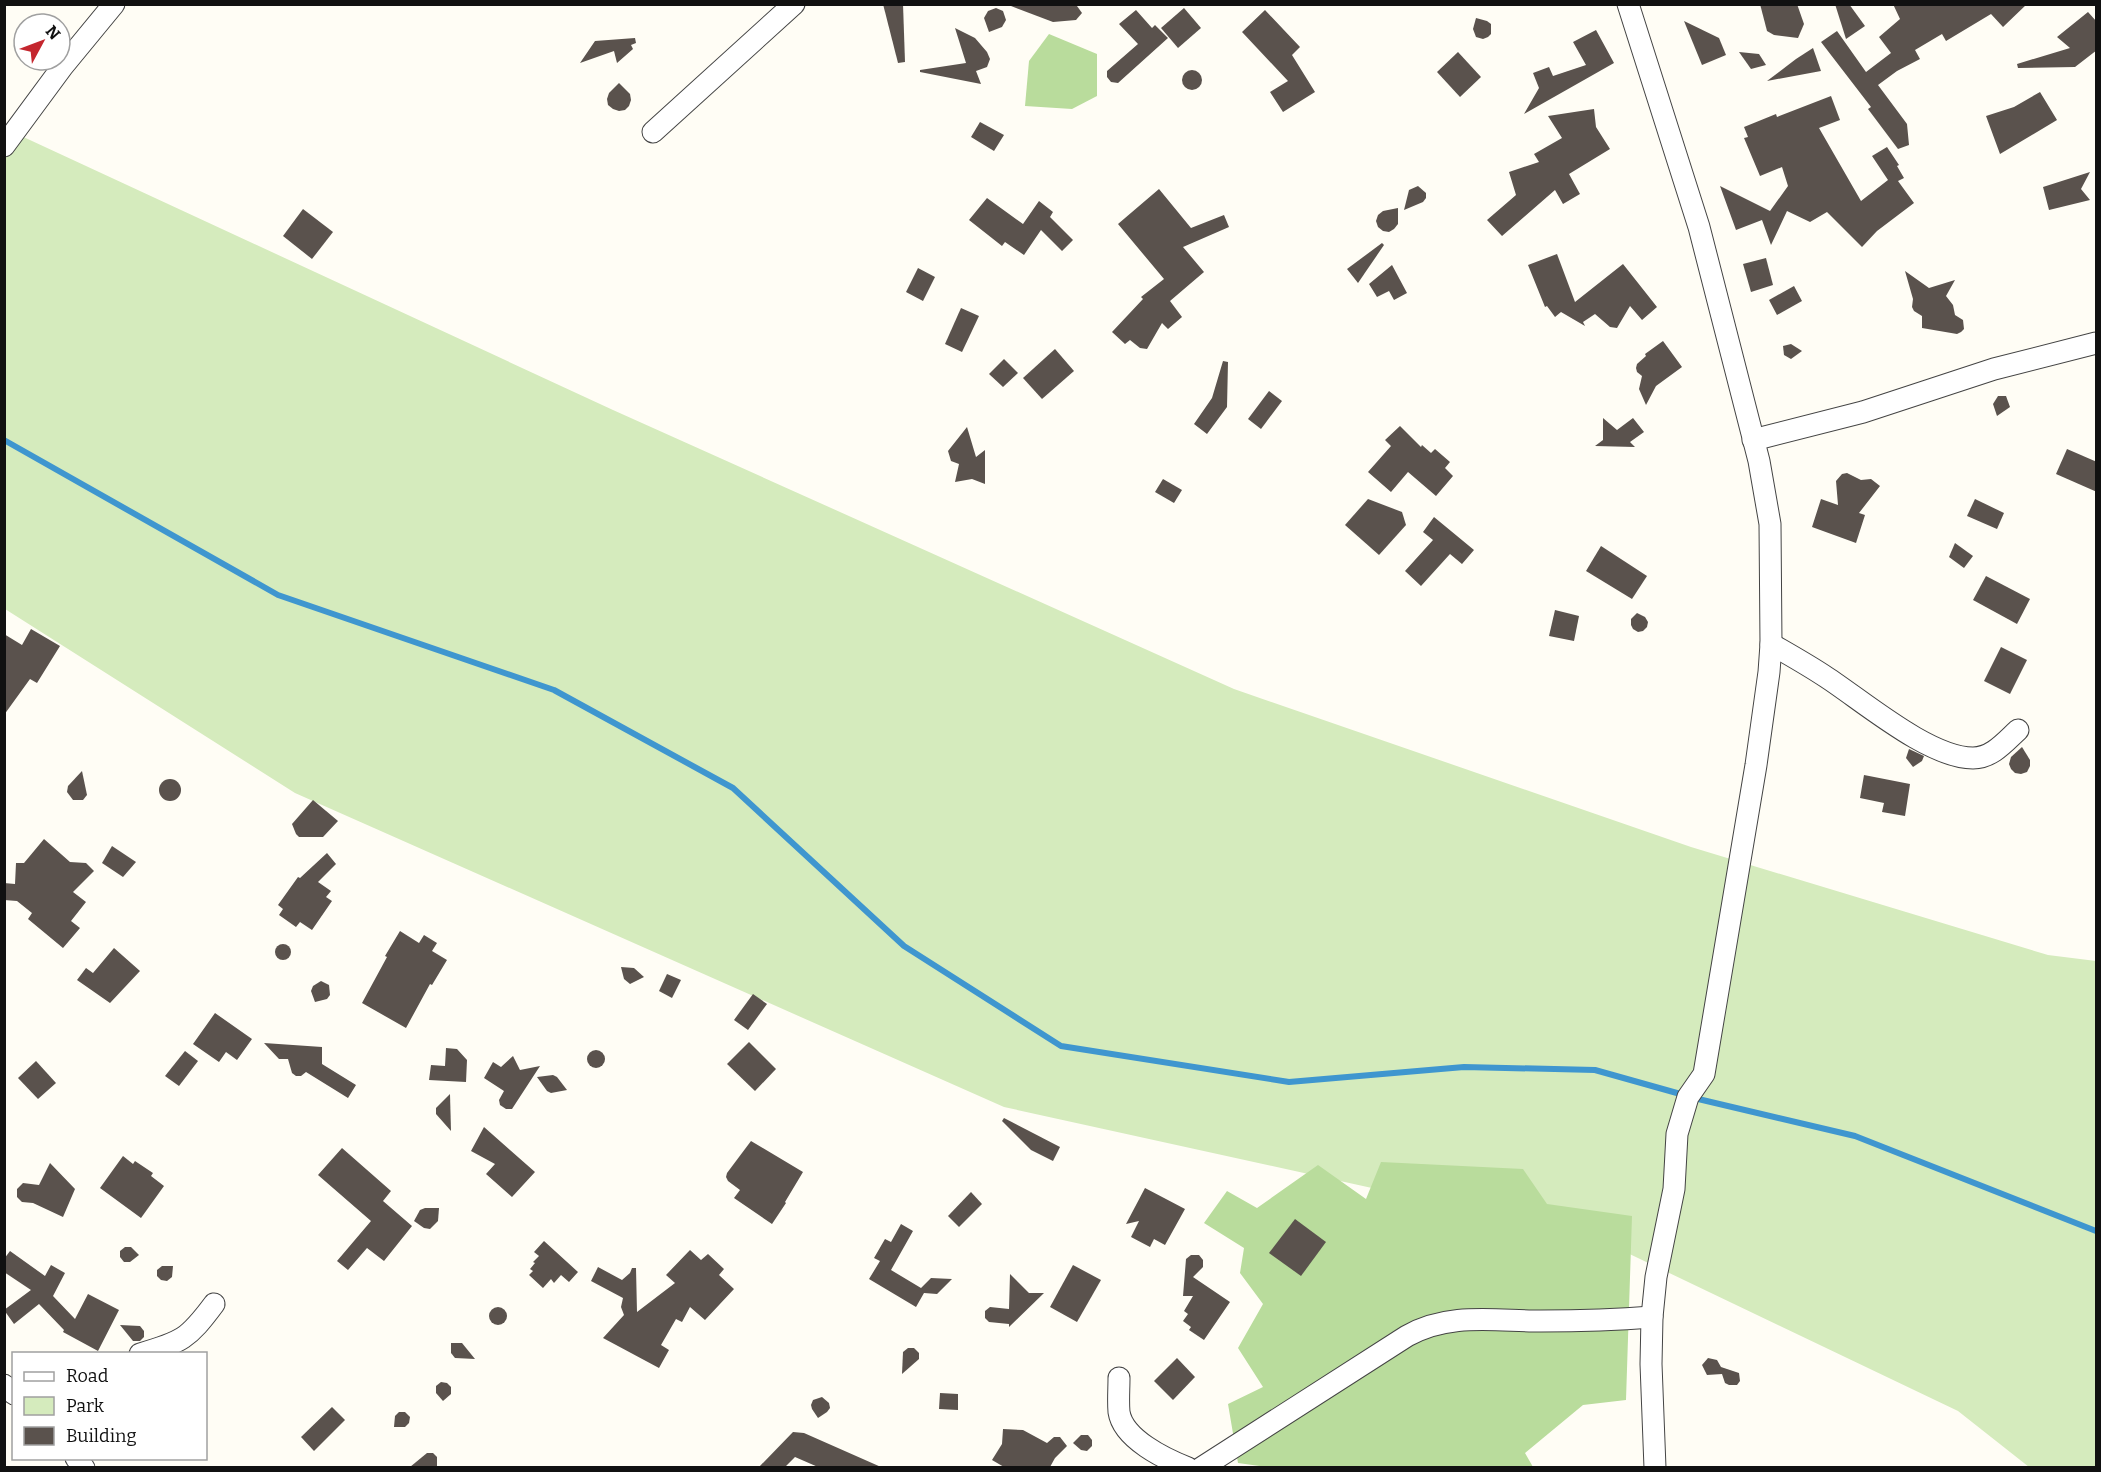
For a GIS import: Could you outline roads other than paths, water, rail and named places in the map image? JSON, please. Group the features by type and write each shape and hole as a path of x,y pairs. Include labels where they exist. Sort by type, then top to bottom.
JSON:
{"street":[{"path":"4,146 63,66 114,4"},
{"path":"653,132 794,4"},
{"path":"1628,4 1699,227 1759,462 1770,524 1772,644 1756,765 1711,1039 1704,1074 1688,1096 1677,1134 1674,1189 1659,1258 1652,1317 1651,1408 1654,1467"},
{"path":"1752,440 1863,412 1994,369 2097,344"},
{"path":"1772,644 1826,677 1921,741 1948,753 1972,759 1982,757 1991,754 2018,730"},
{"path":"144,1352 168,1346 184,1338 195,1330 214,1304"},
{"path":"1201,1467 1407,1336 1430,1324 1488,1319 1571,1321 1652,1317"},
{"path":"1119,1378 1119,1413 1126,1428 1161,1458 1188,1467"}],"waterway":[{"path":"4,440 278,595 554,690 733,788 904,946 1061,1046 1289,1082 1464,1067 1595,1070 1684,1095"},
{"path":"1694,1098 1855,1136 2096,1231"}]}
